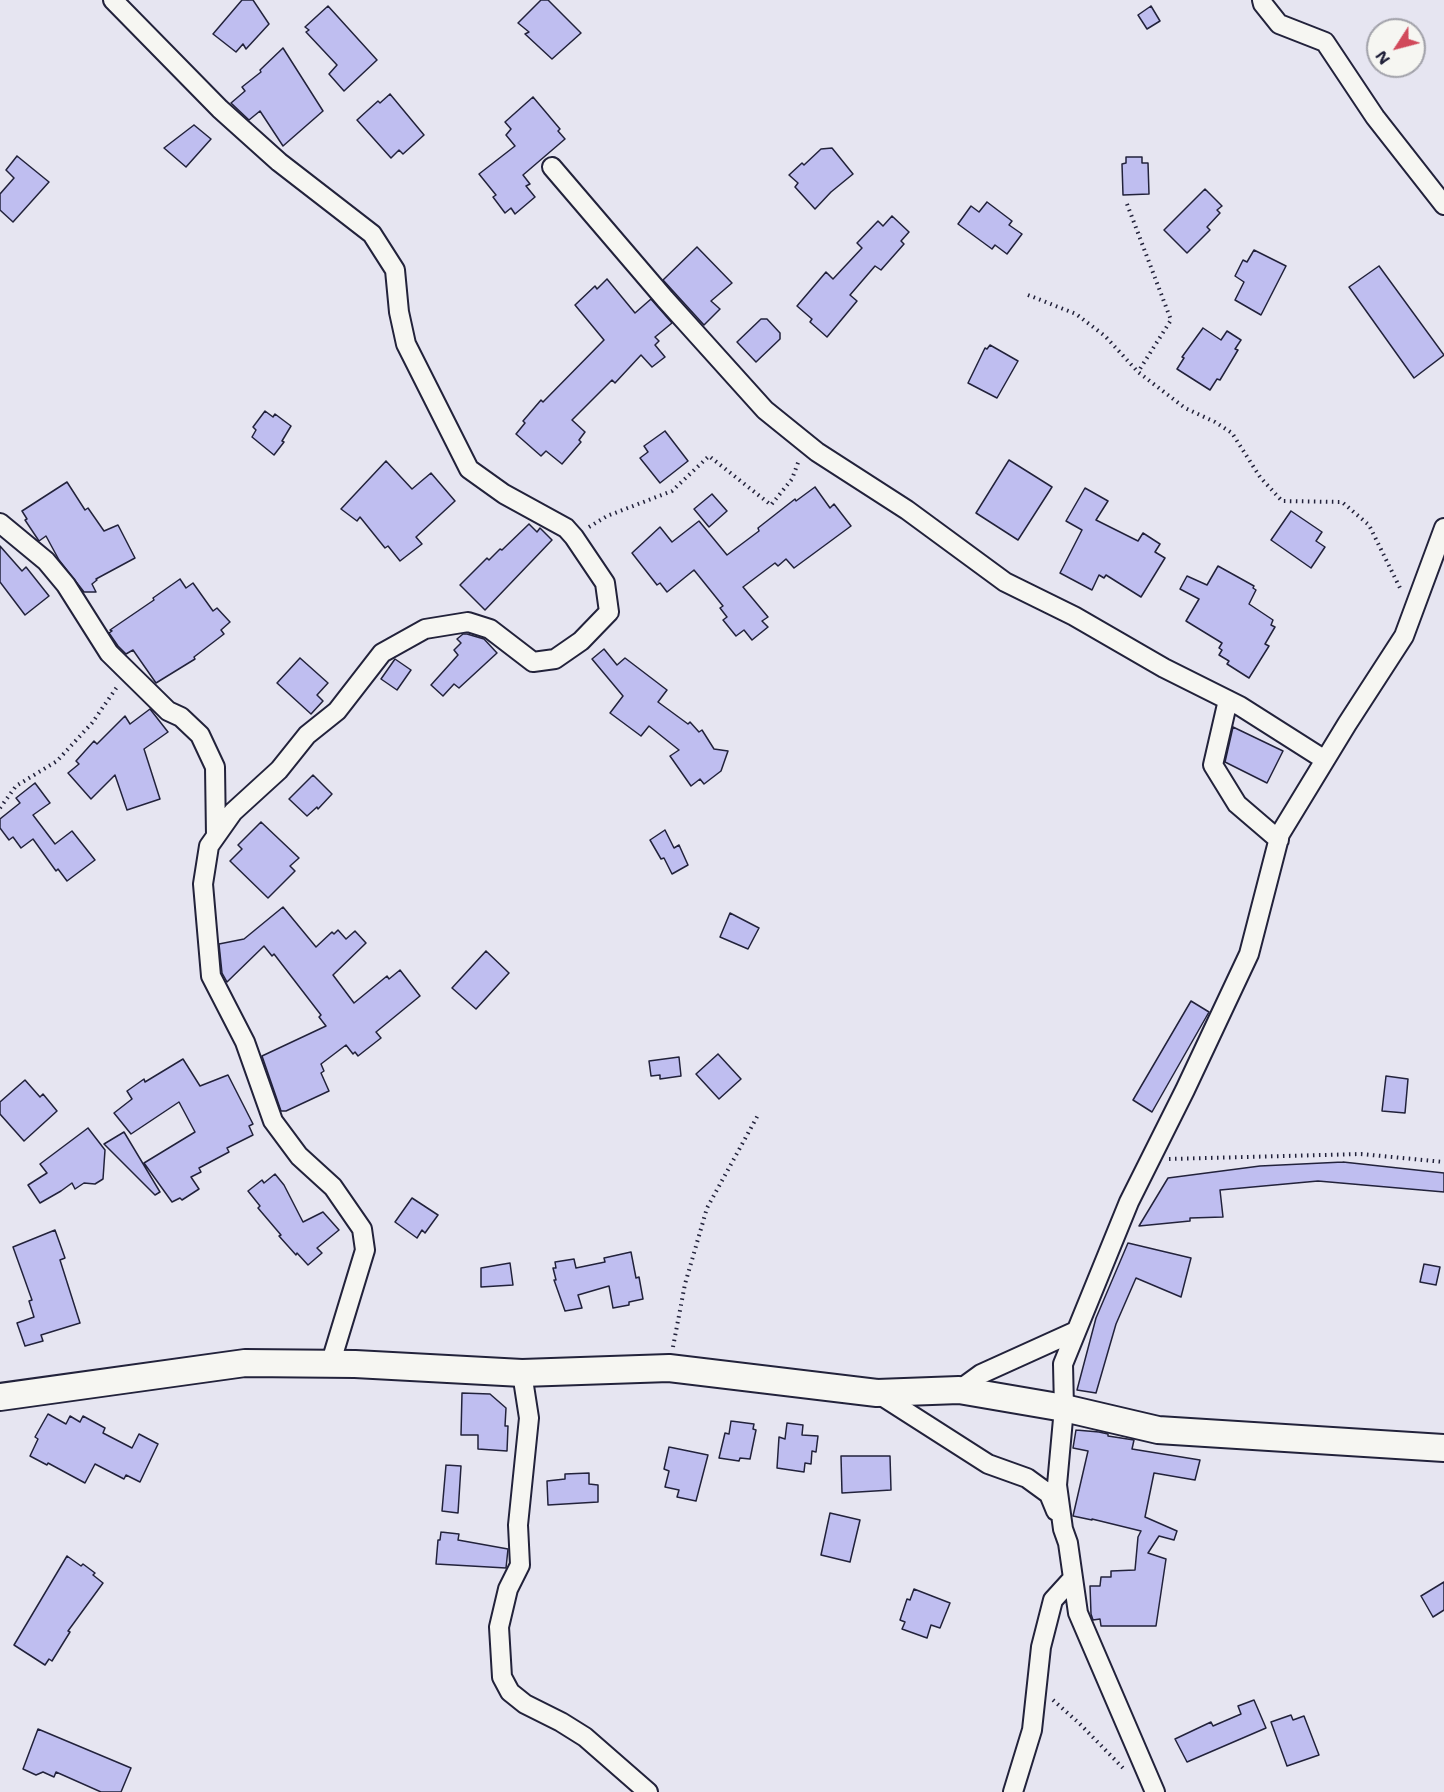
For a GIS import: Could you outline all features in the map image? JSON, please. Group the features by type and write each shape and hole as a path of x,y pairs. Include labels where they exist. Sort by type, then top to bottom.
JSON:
{"street":[{"path":"113,0 245,132 296,176 372,234 395,270 399,312 406,344 469,470 504,494 566,528 605,583 609,612 581,641 555,659 533,662 490,629 468,622 425,629 381,653 337,711 307,735 279,770 233,812 208,846 203,884 211,976 244,1042 273,1121 299,1156 333,1187 362,1229 365,1250 330,1365"},
{"path":"1262,0 1279,24 1325,42 1375,117 1444,205"},
{"path":"552,167 665,299 765,410 805,442 907,510 1005,582 1074,616 1164,668 1228,700 1325,760"},
{"path":"0,523 46,561 66,585 109,653 168,711 181,717 200,735 215,767 216,836"},
{"path":"1063,1529 1057,1485 1064,1408 1063,1364 1129,1202 1249,954 1280,834 1404,636 1444,528"},
{"path":"1228,700 1213,765 1237,804 1279,840"},
{"path":"959,1390 981,1374 1076,1331"},
{"path":"0,1397 245,1363 355,1364 522,1373 669,1368 877,1393 959,1390 1064,1408 1158,1430 1444,1448"},
{"path":"522,1373 529,1418 518,1525 520,1565 508,1589 499,1627 502,1677 510,1692 525,1704 585,1737 648,1792"},
{"path":"877,1393 988,1464 1028,1478 1049,1494 1068,1543 1078,1613 1155,1792"},
{"path":"1013,1792 1032,1730 1041,1647 1053,1600 1073,1578"}],"path":[{"path":"1127,204 1171,320 1138,372"},
{"path":"1028,295 1076,314 1105,336 1138,372 1185,408 1232,433 1260,477 1282,501 1342,502 1369,525 1412,612"},
{"path":"574,537 607,516 672,491 709,456 771,505 792,479 805,442"},
{"path":"0,808 16,786 57,761 92,723 128,672"},
{"path":"669,1368 685,1284 707,1208 758,1115"},
{"path":"1150,1160 1361,1154 1444,1162"},
{"path":"1036,1688 1079,1723 1129,1773"}],"building":[{"path":"242,0 253,0 269,24 246,49 243,44 236,52 213,34"},
{"path":"541,0 548,0 581,33 552,59 525,34 529,32 518,23"},
{"path":"328,6 377,60 344,91 329,74 337,65 306,32 309,30 305,27"},
{"path":"1151,6 1160,21 1147,29 1138,15"},
{"path":"283,48 323,111 283,146 260,111 249,120 231,103 245,91 242,87 261,72 260,70"},
{"path":"390,94 424,135 403,154 399,150 391,158 357,120 378,101 380,103"},
{"path":"533,97 560,129 558,131 565,139 523,175 530,184 526,186 535,197 515,214 511,208 505,213 493,197 496,195 479,174 515,146 506,135 511,129 505,122"},
{"path":"194,125 211,139 186,167 164,148"},
{"path":"832,148 853,174 815,209 795,187 798,183 789,175 821,149"},
{"path":"17,156 49,182 13,222 0,210 0,194 14,178 6,170"},
{"path":"1126,157 1142,157 1142,163 1148,163 1149,194 1123,195 1122,164 1126,163"},
{"path":"1205,189 1222,206 1217,210 1220,213 1207,227 1210,230 1187,253 1164,230"},
{"path":"987,202 1012,221 1009,225 1022,234 1007,254 995,245 992,249 958,224 971,206 979,212"},
{"path":"892,216 909,232 901,241 904,244 881,270 875,266 850,295 857,301 827,337 797,306 826,272 833,279 862,248 857,243 878,221 883,226"},
{"path":"697,247 732,283 711,301 720,309 704,325 663,280"},
{"path":"1254,250 1286,266 1261,315 1235,300 1244,282 1235,276 1243,260 1247,262"},
{"path":"1379,266 1444,355 1414,378 1349,287"},
{"path":"607,279 635,313 651,299 672,323 655,337 659,341 655,345 665,357 652,367 641,355 615,383 612,380 572,420 585,432 579,440 581,442 562,464 546,451 541,456 516,434 525,423 523,421 541,400 543,402 604,340 575,305 595,286 597,289"},
{"path":"761,319 767,319 780,333 780,339 756,362 737,342"},
{"path":"1203,328 1221,340 1227,331 1241,340 1235,349 1238,350 1220,380 1217,379 1210,390 1177,369 1184,358 1182,357"},
{"path":"990,345 1018,361 997,398 968,383 985,348 987,349"},
{"path":"265,411 273,417 275,414 291,426 282,441 284,442 274,455 252,437 256,430 253,427"},
{"path":"665,431 688,461 660,483 640,458 648,452 644,446"},
{"path":"1009,460 1052,487 1018,540 976,513"},
{"path":"386,461 412,489 431,473 455,501 416,537 422,544 400,561 388,546 385,548 360,517 357,521 341,509"},
{"path":"67,482 85,510 88,508 104,531 118,525 135,558 96,579 92,584 96,592 84,592 59,560 46,536 39,541 25,520 27,519 22,511"},
{"path":"815,487 830,508 834,504 851,526 794,568 786,559 778,566 775,563 743,587 768,617 762,621 768,627 752,640 744,630 736,636 723,620 727,617 720,608 723,606 694,570 667,592 660,583 657,585 632,553 660,527 672,542 699,521 727,555 759,531 758,528 795,499 796,501"},
{"path":"1085,488 1108,501 1096,520 1138,541 1143,533 1160,544 1155,552 1165,558 1141,597 1106,575 1104,578 1099,575 1092,590 1060,573 1082,530 1066,521"},
{"path":"712,494 727,511 709,527 694,509"},
{"path":"1291,511 1322,532 1316,541 1325,547 1311,568 1271,540"},
{"path":"529,524 537,532 540,528 552,540 485,610 460,585 487,558 489,560 500,549 502,550"},
{"path":"0,546 22,571 26,567 49,596 25,615 0,582"},
{"path":"1218,566 1254,586 1256,590 1249,604 1273,620 1271,625 1275,627 1265,644 1269,646 1249,678 1227,664 1229,661 1219,655 1222,643 1186,621 1199,599 1180,589 1187,576 1207,585"},
{"path":"180,579 186,588 193,583 213,611 217,608 230,622 221,630 224,634 194,657 195,659 156,683 133,650 126,654 109,633"},
{"path":"463,634 484,639 497,653 459,688 454,684 443,696 431,685 458,655 454,650 461,643 457,639"},
{"path":"604,649 617,665 625,658 667,690 658,702 688,724 690,722 699,732 702,730 714,749 728,751 721,771 704,784 700,779 691,786 670,756 679,750 649,726 641,736 610,713 623,696 592,659"},
{"path":"300,658 328,683 317,695 323,701 311,714 277,683"},
{"path":"395,659 411,670 397,690 381,679"},
{"path":"150,709 168,732 144,749 160,799 127,810 115,775 91,799 68,773 79,764 76,761 94,741 97,744 125,716 130,724"},
{"path":"1233,727 1283,751 1267,783 1225,762"},
{"path":"313,775 332,794 318,809 317,807 307,816 289,799"},
{"path":"35,783 50,803 33,815 55,844 72,831 95,860 67,881 58,869 56,871 33,839 21,848 13,837 9,840 0,828 0,819 20,803 16,798"},
{"path":"261,822 299,858 290,866 295,871 268,898 230,861 242,849 238,845"},
{"path":"665,830 674,848 679,845 688,865 672,874 664,858 661,859 650,840"},
{"path":"283,907 316,947 332,932 334,934 338,930 346,939 355,931 366,943 333,975 354,1003 387,976 389,979 400,970 420,996 376,1032 381,1038 358,1056 355,1052 353,1054 346,1045 321,1064 324,1071 321,1073 329,1091 286,1111 281,1111 262,1056 326,1026 319,1017 321,1015 274,954 272,956 264,946 227,982 222,973 219,944 244,939"},
{"path":"730,913 759,928 748,949 720,937"},
{"path":"486,951 509,973 476,1009 452,988"},
{"path":"1191,1001 1209,1012 1152,1112 1133,1100"},
{"path":"718,1054 741,1079 719,1099 696,1074"},
{"path":"679,1057 681,1076 660,1079 660,1075 651,1076 649,1061"},
{"path":"183,1059 200,1086 228,1075 253,1124 249,1126 253,1135 227,1148 229,1152 199,1168 201,1172 191,1177 199,1189 182,1200 180,1198 172,1202 144,1163 195,1132 179,1102 131,1134 114,1113 132,1099 127,1091 144,1079 145,1082"},
{"path":"1386,1076 1408,1079 1405,1113 1382,1111"},
{"path":"25,1080 40,1097 43,1094 57,1111 24,1141 0,1114 0,1102"},
{"path":"88,1128 105,1150 103,1179 95,1184 84,1183 75,1189 72,1183 40,1203 28,1185 47,1173 40,1164"},
{"path":"124,1132 160,1192 155,1195 104,1144"},
{"path":"1343,1162 1444,1173 1444,1192 1318,1181 1220,1190 1223,1217 1190,1218 1190,1221 1139,1226 1168,1178 1260,1166"},
{"path":"275,1174 284,1185 303,1222 323,1212 339,1230 317,1248 322,1253 308,1265 279,1236 281,1235 258,1208 260,1206 248,1191 262,1180 264,1183"},
{"path":"412,1198 438,1215 425,1233 422,1230 417,1238 395,1222"},
{"path":"55,1230 65,1258 60,1260 80,1323 41,1335 43,1341 25,1346 17,1323 34,1317 29,1301 32,1300 13,1247"},
{"path":"1128,1243 1191,1258 1181,1297 1136,1278 1116,1324 1096,1393 1077,1390 1096,1318"},
{"path":"631,1252 643,1299 613,1308 609,1286 578,1295 582,1308 565,1311 554,1280 556,1280 553,1268 556,1268 555,1262 574,1259 576,1268 605,1262 604,1258"},
{"path":"510,1263 513,1285 481,1287 481,1268"},
{"path":"1424,1264 1440,1267 1436,1285 1420,1282"},
{"path":"462,1393 490,1394 506,1408 507,1451 478,1449 478,1435 461,1435"},
{"path":"48,1414 66,1424 70,1416 80,1422 83,1416 105,1428 103,1433 132,1448 139,1434 158,1444 140,1482 126,1475 124,1479 95,1464 85,1483 30,1456 38,1439 35,1437"},
{"path":"731,1421 754,1424 753,1429 756,1430 750,1459 740,1458 739,1461 719,1458 725,1433 729,1434"},
{"path":"787,1423 803,1425 802,1435 818,1436 816,1452 812,1451 811,1464 805,1463 804,1472 777,1468 779,1437 785,1439"},
{"path":"1076,1430 1099,1432 1108,1434 1108,1436 1134,1440 1132,1449 1200,1460 1195,1480 1154,1473 1145,1517 1177,1531 1174,1540 1159,1536 1148,1553 1166,1559 1156,1626 1101,1626 1100,1619 1093,1620 1090,1586 1100,1586 1101,1577 1111,1577 1111,1571 1135,1570 1138,1537 1141,1531 1073,1516 1088,1451 1073,1448"},
{"path":"669,1447 708,1455 696,1501 677,1497 679,1490 665,1487 669,1471 664,1469"},
{"path":"841,1456 890,1456 891,1490 842,1493"},
{"path":"446,1465 461,1466 458,1513 442,1511"},
{"path":"589,1473 589,1484 598,1485 598,1502 548,1505 547,1481 565,1479 565,1474"},
{"path":"830,1513 860,1520 850,1562 821,1555"},
{"path":"441,1532 459,1534 458,1540 508,1549 506,1568 436,1564"},
{"path":"67,1556 95,1573 93,1575 103,1583 68,1631 70,1632 52,1661 49,1659 45,1665 14,1645"},
{"path":"1444,1582 1444,1610 1433,1617 1421,1596"},
{"path":"914,1589 950,1603 940,1628 931,1625 927,1638 902,1629 905,1622 900,1620 907,1599 910,1600"},
{"path":"1254,1700 1266,1728 1187,1762 1175,1739 1211,1722 1213,1726 1241,1714 1238,1706"},
{"path":"1291,1715 1293,1720 1304,1716 1319,1755 1287,1766 1271,1722"},
{"path":"38,1729 131,1768 121,1792 101,1792 56,1772 54,1777 43,1772 36,1775 23,1769"}]}
